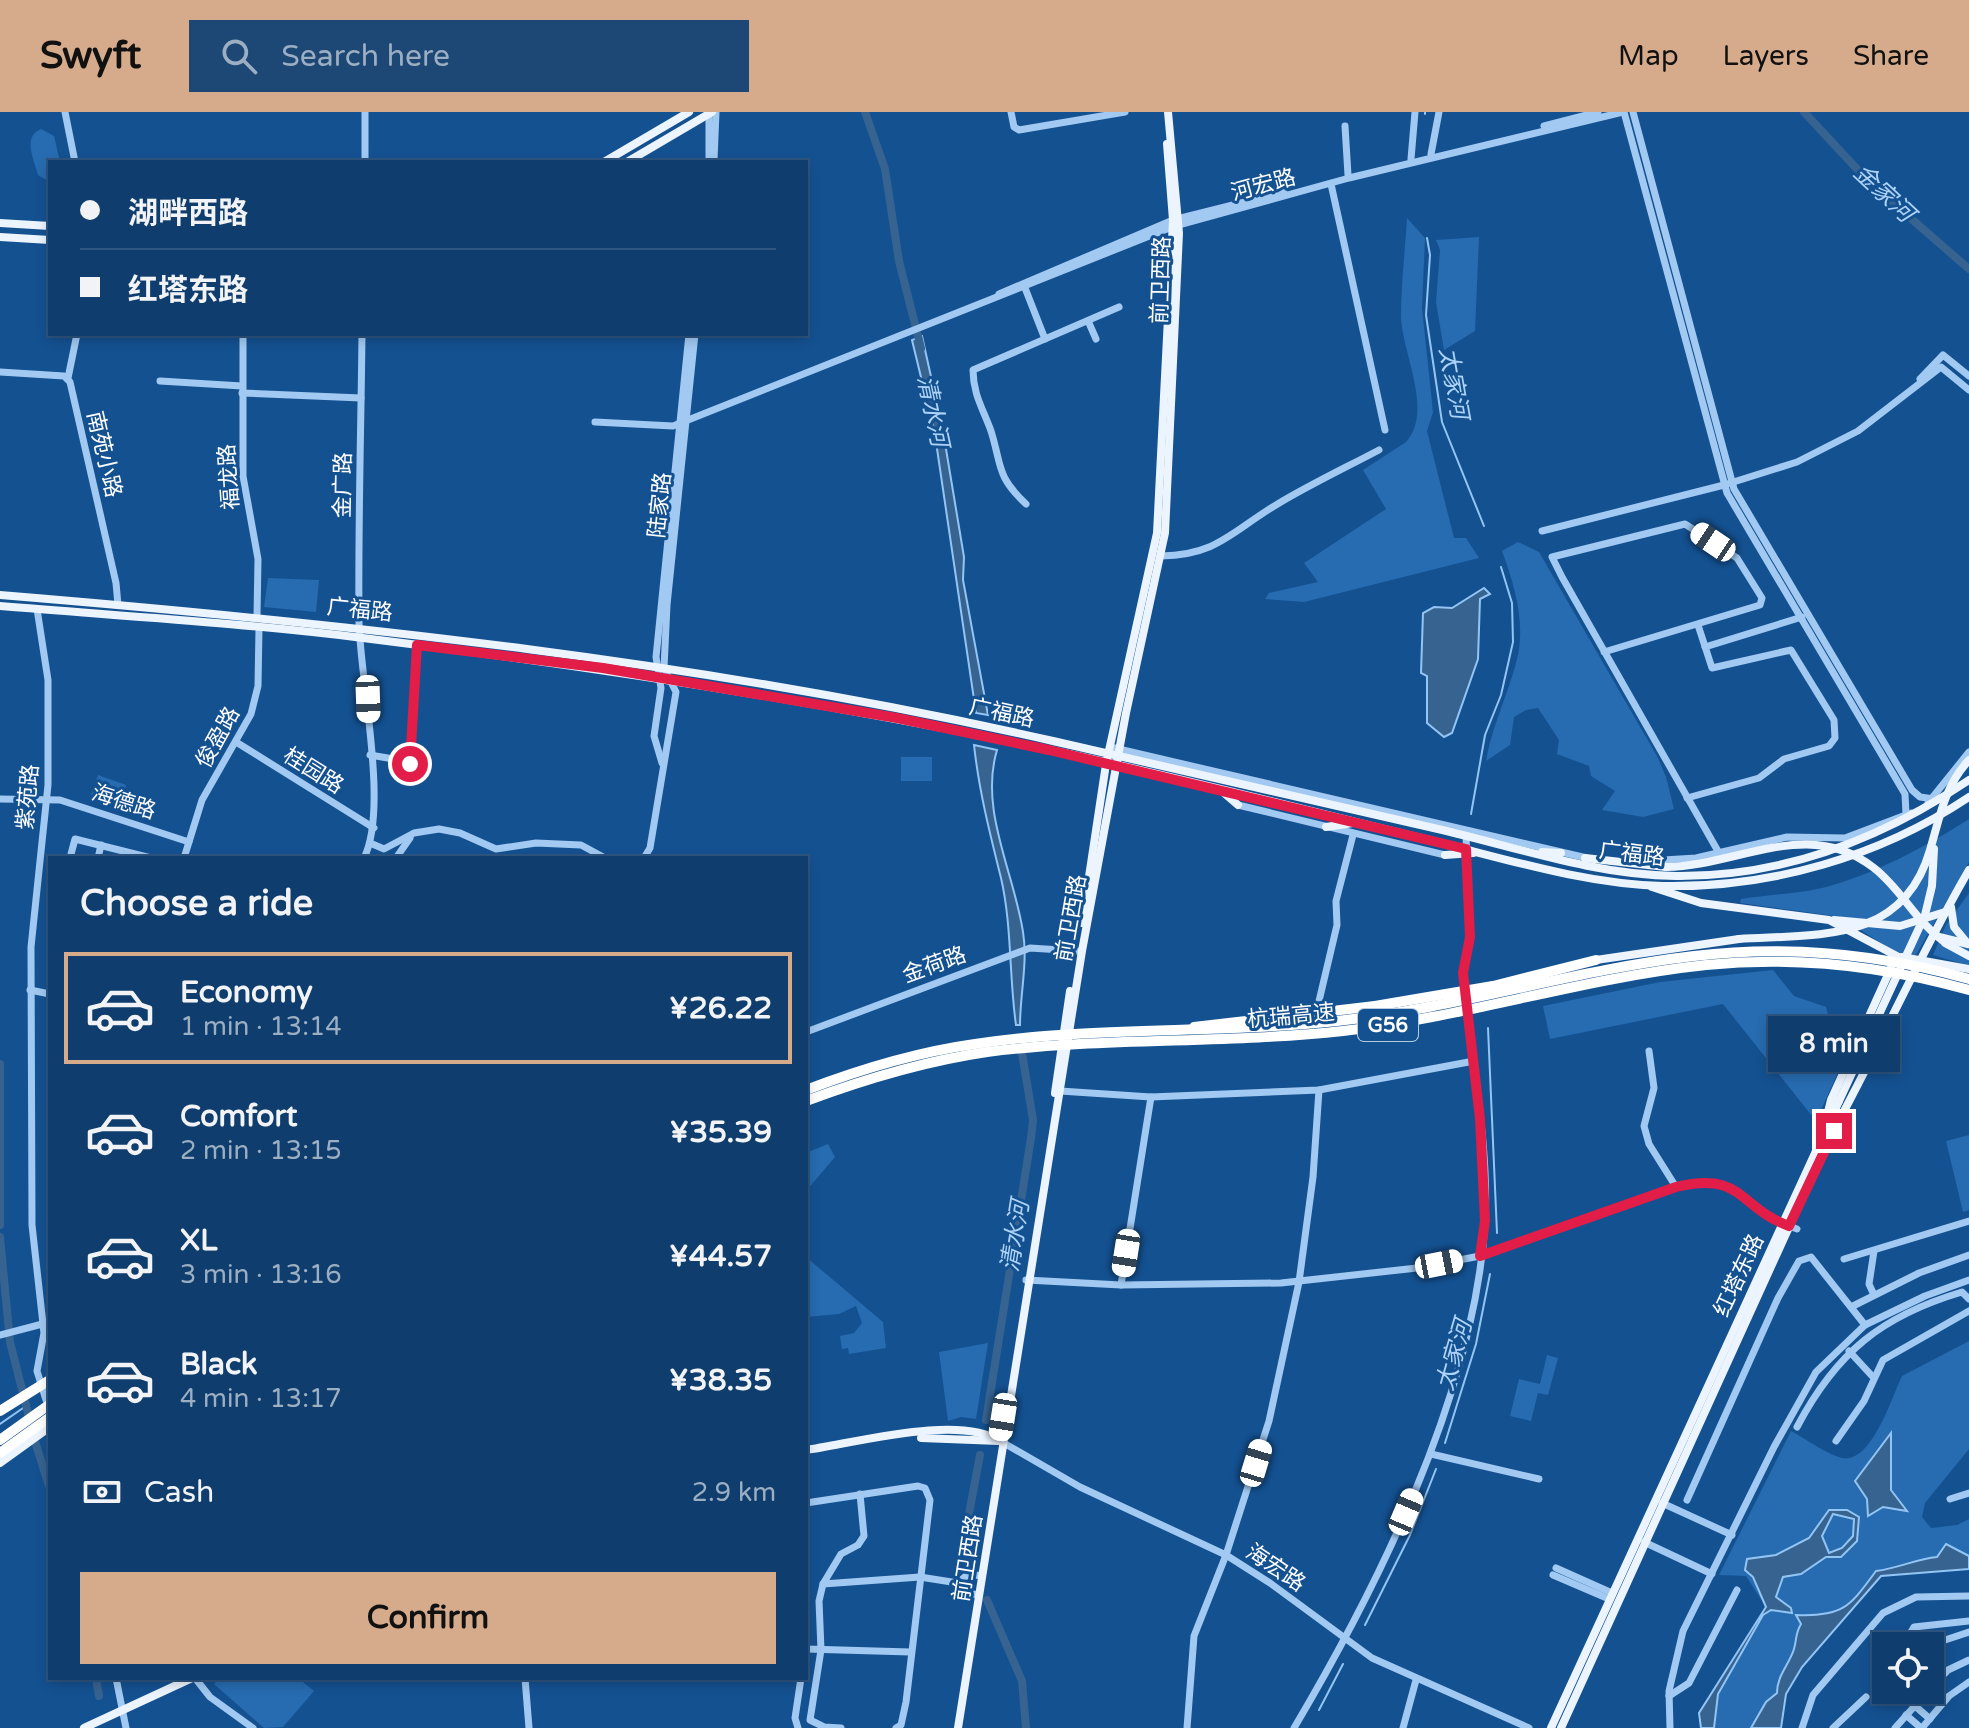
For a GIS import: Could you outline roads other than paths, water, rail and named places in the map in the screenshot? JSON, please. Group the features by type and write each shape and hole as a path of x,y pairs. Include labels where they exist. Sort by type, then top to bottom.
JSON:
{"highway":[{"name":"杭瑞高速","path":"808,1089 893,1061 973,1044 1279,1026 1392,1014 1646,963 1722,953 1840,955 1917,966 1969,981"},
{"path":"1164,1032 1229,1020 1390,1004 1493,986 1596,960"},
{"name":"杭瑞高速","path":"808,1100 895,1071 968,1055 1355,1029 1448,1016 1638,975 1707,965 1778,962 1839,965 1915,976 1969,990"},
{"path":"0,1411 48,1381"},
{"path":"0,1440 48,1402"},
{"path":"0,1453 48,1418"}],"main road":[{"path":"607,160 689,112"},
{"name":"前卫西路","path":"956,1728 1113,756 1161,556 1170,457 1176,222 1165,112"},
{"path":"630,160 711,113"},
{"name":"前卫西路","path":"1028,1281 1077,951 1157,533 1176,222"},
{"path":"0,223 48,226"},
{"path":"0,237 48,240"},
{"name":"广福路","path":"0,595 359,627 660,668 899,709 1466,836 1527,853 1623,871 1711,875 1795,862 1842,848 1919,812 1969,780"},
{"name":"广福路","path":"0,606 361,637 658,678 885,716 1113,756 1220,789 1467,852 1480,852 1539,868 1646,885 1712,885 1799,872 1879,844 1969,797"},
{"path":"1596,960 1739,939 1829,934 1879,919 1897,906 1916,883 1946,794 1969,760"},
{"path":"1220,789 1238,805"},
{"path":"1409,817 1444,831"},
{"path":"1326,827 1358,823"},
{"name":"红塔东路","path":"1561,1728 1790,1226 1824,1130 1925,915 1932,886 1935,832"},
{"path":"1585,858 1666,867 1713,862 1788,844 1835,847 1879,872 1926,927 1969,956"},
{"path":"1445,855 1467,852"},
{"path":"1527,853 1561,853"},
{"name":"红塔东路","path":"1551,1728 1611,1596 1918,963 1969,870"},
{"path":"1646,885 1701,903 1829,920 1900,926 1947,911"},
{"path":"1954,897 1951,910 1954,927 1969,944"},
{"path":"1829,920 1897,956 1969,981"},
{"path":"1933,936 1969,944"},
{"path":"1864,939 1880,961 1883,989"},
{"path":"1824,1130 1831,1100 1897,956"},
{"path":"1918,963 1969,969"},
{"path":"0,1463 48,1428"},
{"name":"海宏路","path":"808,1453 927,1437 1002,1442"},
{"path":"84,1728 176,1680"},
{"path":"72,1728 188,1680"}],"street":[{"path":"65,112 75,160"},
{"path":"365,112 365,160"},
{"path":"1011,112 1014,127 1019,130 1125,112"},
{"path":"1411,159 1415,112"},
{"path":"1431,154 1439,112"},
{"name":"河宏路","path":"924,327 1176,222 1598,112"},
{"path":"1113,756 1409,817 1585,858 1665,862 1787,837 1845,838 1905,817 1905,794 1877,739 1728,484 1624,112"},
{"name":"河宏路","path":"924,327 1025,288 1176,222 1624,112"},
{"path":"1633,112 1693,356"},
{"path":"711,113 711,160"},
{"path":"1345,126 1348,175"},
{"path":"1331,184 1385,430"},
{"path":"1025,288 1045,339"},
{"path":"1026,504 1012,490 998,467 991,432 973,390 973,370 1089,323 1119,307"},
{"path":"1089,323 1096,339"},
{"path":"595,422 673,426 683,419 924,327"},
{"path":"0,372 68,378 77,336"},
{"name":"福龙路","path":"243,336 243,476 258,559 257,616"},
{"name":"金广路","path":"362,336 359,627 374,828 365,856"},
{"name":"陆家路","path":"662,763 654,736 661,688 658,678 692,336"},
{"path":"1919,381 1925,370 1943,355 1969,376"},
{"path":"1542,531 1728,484 1825,450 1888,410 1919,381 1941,367 1969,390"},
{"name":"南苑小路","path":"68,378 116,583 118,605"},
{"path":"160,381 361,398"},
{"path":"1161,556 1191,555 1212,547 1276,504 1379,450"},
{"path":"1604,652 1698,625 1762,602 1737,558 1690,527 1680,524 1552,557 1604,652 1719,853"},
{"name":"紫苑路","path":"37,609 48,680 48,800 33,908 30,990 32,1225 47,1323 37,1371 48,1402"},
{"path":"1705,647 1804,616"},
{"path":"1687,798 1767,775 1784,759 1829,746 1835,738 1834,720 1791,650 1712,668 1698,625"},
{"name":"俊盈路","path":"185,856 202,800 251,714 256,697 259,628"},
{"path":"370,755 411,762 417,645"},
{"name":"陆家路","path":"660,668 676,692 662,763"},
{"path":"1877,739 1920,797 1932,799 1945,796"},
{"name":"桂园路","path":"236,742 374,828"},
{"path":"1919,812 1969,752"},
{"path":"645,856 650,848 662,763"},
{"name":"海德路","path":"0,799 60,800 189,842"},
{"path":"1238,805 1445,855"},
{"path":"370,843 384,849 414,833 450,830 483,846 502,850 536,843 581,845 601,856"},
{"path":"397,856 414,833"},
{"path":"1319,1001 1337,925 1336,901 1353,835"},
{"path":"1294,1728 1398,1531 1431,1454 1466,1331 1485,1212 1474,1061 1463,973 1470,937 1466,836"},
{"path":"71,856 75,839 124,854"},
{"path":"98,856 101,845"},
{"name":"金荷路","path":"808,1031 1030,948 1077,951"},
{"path":"30,990 48,994"},
{"path":"1649,1051 1654,1088 1648,1101 1644,1126 1649,1144 1676,1187"},
{"path":"1060,1091 1151,1097 1319,1090 1474,1061"},
{"path":"1187,1728 1194,1636 1226,1555 1269,1421 1299,1282 1313,1177 1319,1090"},
{"path":"1121,1285 1151,1097"},
{"path":"1028,1281 1121,1285 1299,1282 1480,1256 1676,1187 1718,1182 1732,1187 1790,1226"},
{"path":"1844,1259 1969,1221"},
{"path":"1874,1251 1869,1284 1874,1295"},
{"path":"1853,1306 1919,1273 1969,1255"},
{"path":"1687,1500 1778,1298 1799,1261 1811,1257 1853,1306 1865,1325"},
{"path":"1670,1728 1669,1696 1683,1631 1816,1372 1865,1325 1914,1300 1969,1280"},
{"path":"1797,1427 1823,1382 1849,1351 1873,1331 1904,1314 1962,1292 1969,1299"},
{"path":"1836,1441 1864,1401 1873,1377 1894,1351 1969,1311"},
{"path":"0,1335 47,1323"},
{"path":"1849,1351 1873,1377"},
{"name":"海宏路","path":"1002,1442 1080,1487 1226,1555 1270,1583 1343,1639 1416,1680 1529,1728"},
{"path":"1431,1454 1539,1479"},
{"path":"808,1503 925,1488 930,1500 906,1702 901,1725 896,1728"},
{"path":"1950,1499 1968,1491"},
{"path":"841,1728 824,1727 810,1720 821,1650 819,1601 823,1584 841,1554 858,1545 864,1536 860,1494"},
{"path":"1662,1503 1732,1535"},
{"path":"1644,1542 1712,1574"},
{"path":"1554,1571 1611,1596"},
{"path":"958,1583 966,1576 980,1575"},
{"path":"823,1584 920,1577 958,1583 967,1593 977,1595"},
{"path":"1669,1696 1689,1683 1737,1590"},
{"path":"1802,1728 1813,1695 1883,1613 1916,1597 1969,1596"},
{"path":"1911,1632 1914,1627 1969,1621"},
{"path":"1944,1640 1969,1632"},
{"path":"808,1649 910,1652"},
{"path":"1945,1673 1969,1660"},
{"path":"116,1680 126,1728"},
{"path":"195,1680 210,1697 253,1728"},
{"path":"525,1680 529,1728"},
{"path":"798,1728 795,1718 801,1680"},
{"path":"1403,1728 1416,1680"},
{"path":"1926,1725 1949,1696 1969,1682"},
{"path":"1833,1728 1866,1697"},
{"path":"1895,1728 1914,1705 1926,1725"},
{"path":"1906,1715 1926,1725"}],"water":[{"path":"922,336 943,431 964,557 963,580 988,715 976,713 935,435 912,340"},
{"path":"1484,588 1490,594 1480,599 1478,659 1452,733 1444,737 1427,723 1427,676 1421,673 1423,613 1434,607 1452,608"},
{"path":"974,745 997,750 992,795 995,818 1023,932 1020,1025 1016,1025 1005,896 982,796"},
{"path":"1891,1433 1891,1490 1907,1511 1883,1507 1868,1516 1867,1499 1855,1481"},
{"path":"1829,1510 1847,1510 1859,1517 1857,1541 1841,1557 1826,1557 1801,1574 1783,1577 1776,1597 1791,1608 1792,1613 1771,1610 1763,1615 1718,1694 1714,1728 1701,1728 1699,1713 1766,1607 1753,1577 1745,1570 1747,1559 1776,1555 1809,1538","holes":["1833,1514 1854,1519 1853,1536 1842,1548 1829,1553 1822,1536"]},
{"path":"1946,1544 1969,1556 1969,1569 1881,1576 1802,1667 1786,1694 1781,1728 1751,1728 1766,1702 1777,1693 1801,1624 1796,1615 1836,1611 1852,1601 1876,1571 1937,1557"}],"waterway":[{"name":"清水河","path":"865,112 885,169 899,261 921,348"},
{"name":"金家河","path":"1804,112 1869,182 1969,269"},
{"name":"太家河","path":"1427,238 1430,255 1426,315 1442,422 1484,526"},
{"name":"太家河","path":"1471,814 1485,735 1501,695 1513,642 1512,603 1501,567"},
{"name":"太家河","path":"1488,1028 1497,1233"},
{"name":"清水河","path":"986,1420 1033,1120 1022,1053"},
{"path":"0,1064 0,1225"},
{"path":"0,1237 10,1342 30,1421"},
{"name":"太家河","path":"1445,1443 1476,1344 1490,1274"},
{"path":"0,1424 26,1406"},
{"path":"33,1435 48,1483"},
{"name":"清水河","path":"972,1557 966,1530 980,1455"},
{"name":"太家河","path":"1365,1625 1410,1535 1436,1469"},
{"name":"清水河","path":"987,1600 1022,1681 1026,1728"},
{"name":"太家河","path":"1319,1710 1343,1664"},
{"path":"96,1680 99,1696"}]}
